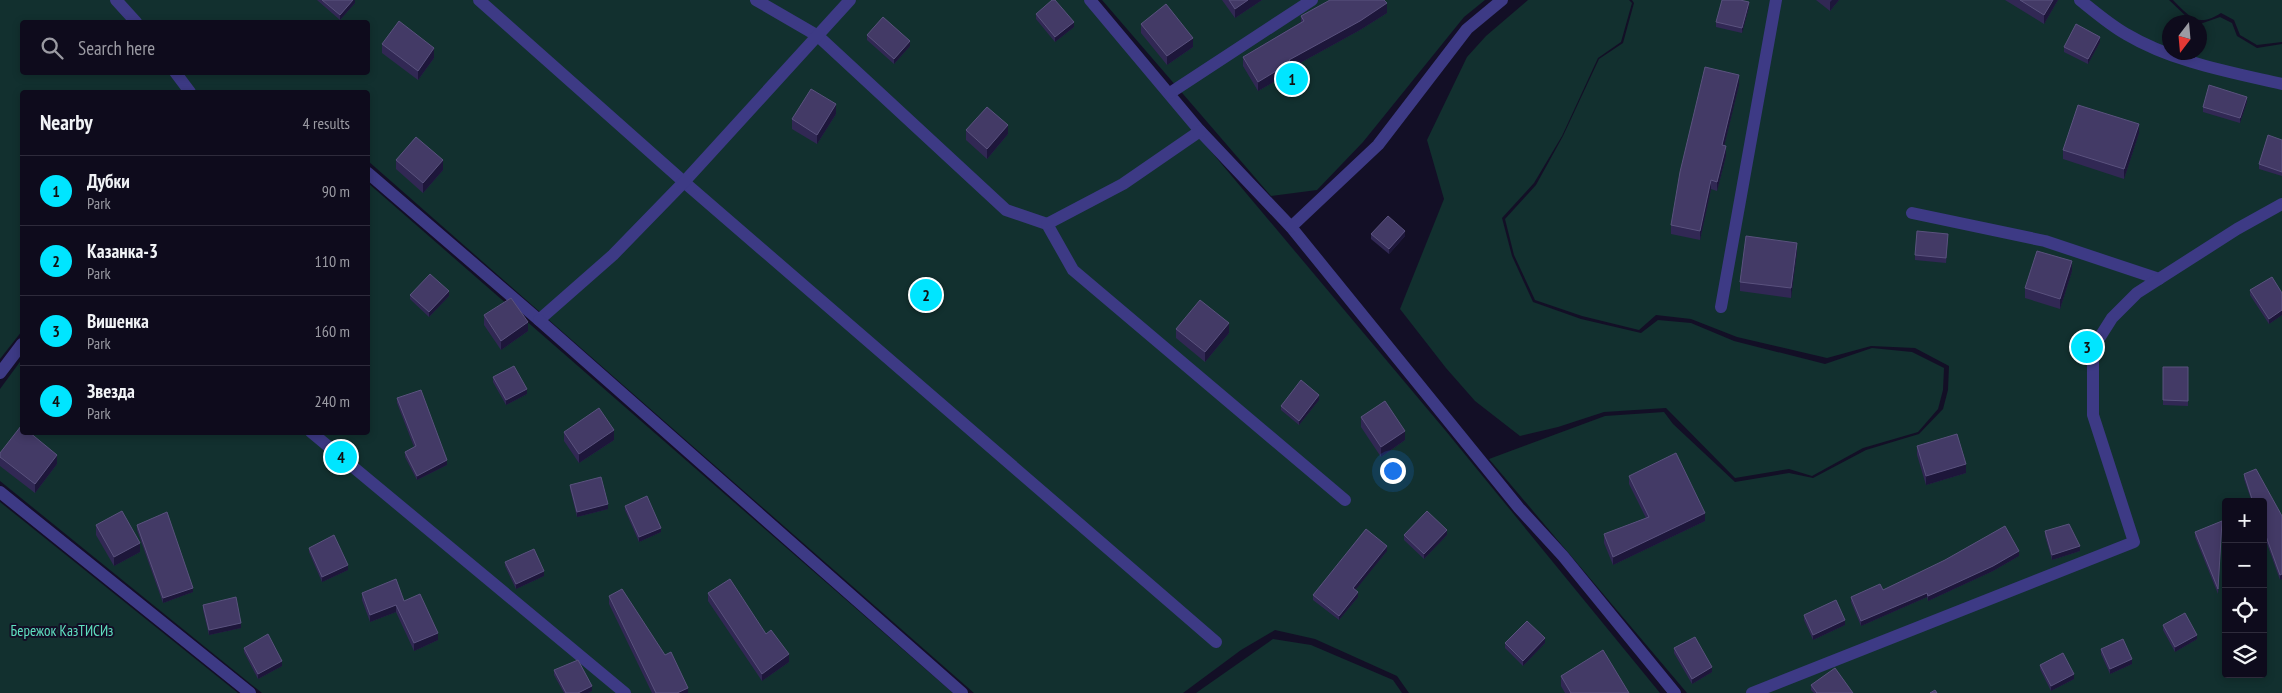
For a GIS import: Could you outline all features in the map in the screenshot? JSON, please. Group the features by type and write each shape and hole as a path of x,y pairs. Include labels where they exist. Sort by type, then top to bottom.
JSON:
{"lane":[{"path":"116,0 134,20"},
{"path":"479,0 684,182 1216,642"},
{"path":"756,0 818,36 1006,210 1047,224 1073,270 1345,500"},
{"path":"539,320 613,255 684,182 850,0"},
{"path":"1090,0 1200,130 1291,227 1513,500 1563,556 1675,693"},
{"path":"1170,93 1312,0"},
{"path":"1291,227 1378,145 1468,29 1502,0"},
{"path":"1721,307 1776,0"},
{"path":"2080,0 2126,34 2159,50 2208,66 2282,84"},
{"path":"177,75 188,90"},
{"path":"1047,224 1123,184 1200,130"},
{"path":"370,175 539,320 962,693"},
{"path":"1752,693 2134,542 2093,415 2093,348 2112,318 2137,293 2237,229 2282,204"},
{"path":"1912,213 2045,241 2159,279"},
{"path":"0,373 20,347"},
{"path":"316,435 625,693"},
{"path":"0,492 250,693"}],"green space":[{"path":"0,0 1084,0 1445,430 1660,693 1409,693 1397,676 1315,639 1275,630 1241,650 1183,693 974,693 370,163 370,90 20,90 20,334 0,359"},
{"path":"1102,0 1485,0 1464,17 1363,142 1317,190 1271,196"},
{"path":"1528,0 1629,0 1632,3 1621,42 1598,58 1562,136 1534,183 1502,218 1512,256 1533,302 1581,319 1641,333 1658,320 1691,323 1734,341 1825,364 1872,348 1912,352 1944,368 1943,390 1938,409 1918,432 1863,448 1812,476 1789,469 1735,478 1666,408 1604,412 1558,427 1520,436 1475,401 1446,368 1400,309 1444,199 1427,140 1467,57 1486,36"},
{"path":"1632,0 2169,0 2185,15 2162,15 2162,60 2207,60 2207,22 2220,17 2232,23 2237,36 2257,48 2282,44 2282,693 1687,693 1489,459 1605,416 1664,412 1673,424 1735,482 1789,473 1813,478 1866,450 1919,434 1943,409 1948,390 1949,366 1915,348 1871,346 1827,358 1737,337 1691,319 1656,315 1639,330 1582,316 1535,300 1514,255 1505,219 1536,185 1563,136 1599,59 1623,43 1634,3"},
{"path":"2173,0 2282,0 2282,42 2257,45 2240,35 2234,20 2221,13 2207,20 2207,15 2188,15"},
{"path":"370,185 953,693 262,693 0,481 0,389 20,362 20,435 370,435"},
{"name":"Бережок КазТИСИз","path":"0,502 238,693 0,693"},
{"path":"1273,639 1311,645 1393,680 1402,693 1196,693"}],"building":[{"path":"322,0 353,0 340,15"},
{"path":"1052,0 1055,0 1074,22 1055,37 1036,14"},
{"path":"1229,0 1248,0 1235,9"},
{"path":"1330,0 1384,0 1387,3 1360,21 1289,60 1291,62 1258,82 1243,57 1304,21 1301,16"},
{"path":"1722,0 1749,2 1742,28 1716,22"},
{"path":"2020,0 2053,0 2044,15"},
{"path":"1166,4 1193,38 1167,56 1141,24"},
{"path":"883,17 910,41 894,59 867,35"},
{"path":"399,21 434,48 418,71 382,44"},
{"path":"2076,24 2100,37 2088,59 2064,47"},
{"path":"1705,67 1739,75 1722,145 1726,146 1717,182 1711,180 1700,231 1671,225 1680,172"},
{"path":"2209,85 2247,97 2240,118 2203,107"},
{"path":"811,89 836,104 817,135 792,119"},
{"path":"2078,105 2139,124 2124,169 2063,150"},
{"path":"987,107 1008,125 987,149 966,130"},
{"path":"2268,135 2282,140 2282,172 2259,164"},
{"path":"416,137 443,160 423,183 396,160"},
{"path":"1388,216 1405,231 1389,249 1371,234"},
{"path":"1917,231 1948,234 1946,258 1915,255"},
{"path":"1746,236 1797,243 1791,288 1740,282"},
{"path":"2037,251 2072,261 2060,299 2025,288"},
{"path":"430,274 449,291 429,312 410,295"},
{"path":"2272,277 2282,293 2282,310 2269,319 2250,290"},
{"path":"511,298 528,322 501,341 484,315"},
{"path":"1200,300 1229,323 1205,352 1176,329"},
{"path":"514,366 527,389 506,400 493,377"},
{"path":"2163,367 2188,367 2188,401 2163,400"},
{"path":"1301,380 1319,395 1299,421 1281,406"},
{"path":"421,390 447,460 417,476 405,452 416,446 397,398"},
{"path":"1385,401 1405,431 1381,447 1361,417"},
{"path":"599,408 614,430 579,454 564,432"},
{"path":"20,427 20,435 33,435 57,455 35,484 0,457 0,453"},
{"path":"1957,434 1966,464 1926,476 1917,446"},
{"path":"1676,453 1705,513 1613,557 1604,534 1649,517 1629,476"},
{"path":"2256,469 2282,516 2282,574 2280,575 2267,539 2267,498 2252,498 2244,474"},
{"path":"601,477 608,504 577,512 570,485"},
{"path":"647,496 661,528 639,537 625,506"},
{"path":"122,511 140,543 114,557 96,525"},
{"path":"1427,511 1447,530 1424,554 1404,535"},
{"path":"167,512 193,588 163,598 137,525"},
{"path":"2222,521 2218,589 2195,532"},
{"path":"2069,524 2080,546 2052,555 2045,531"},
{"path":"2005,526 2019,551 1993,566 1928,596 1927,593 1861,621 1851,597 1880,584 1883,590 1945,560"},
{"path":"1366,529 1387,546 1353,588 1358,592 1339,616 1313,595"},
{"path":"334,535 348,565 322,577 309,548"},
{"path":"534,549 544,571 516,584 505,562"},
{"path":"396,579 404,601 420,594 438,633 414,643 396,605 370,615 362,593"},
{"path":"730,579 766,634 771,630 789,654 762,674 708,593"},
{"path":"622,589 665,655 671,652 688,688 677,693 656,693 609,596"},
{"path":"236,597 241,623 209,630 203,605"},
{"path":"1836,600 1845,620 1813,635 1804,615"},
{"path":"2185,613 2197,635 2175,647 2163,625"},
{"path":"1527,621 1545,638 1523,661 1505,643"},
{"path":"268,634 282,661 258,674 244,648"},
{"path":"1695,637 1712,667 1692,679 1674,648"},
{"path":"2123,639 2132,659 2110,669 2101,649"},
{"path":"1603,650 1629,693 1571,693 1561,676"},
{"path":"2063,653 2074,674 2051,686 2040,665"},
{"path":"578,660 592,686 578,693 566,693 554,670"},
{"path":"1835,668 1853,693 1817,693 1811,685"}],"place":[{"name":"Дубки","path":"1292,79"},
{"name":"Казанка-3","path":"926,295"},
{"name":"Вишенка","path":"2087,347"},
{"name":"Звезда","path":"341,457"}]}
